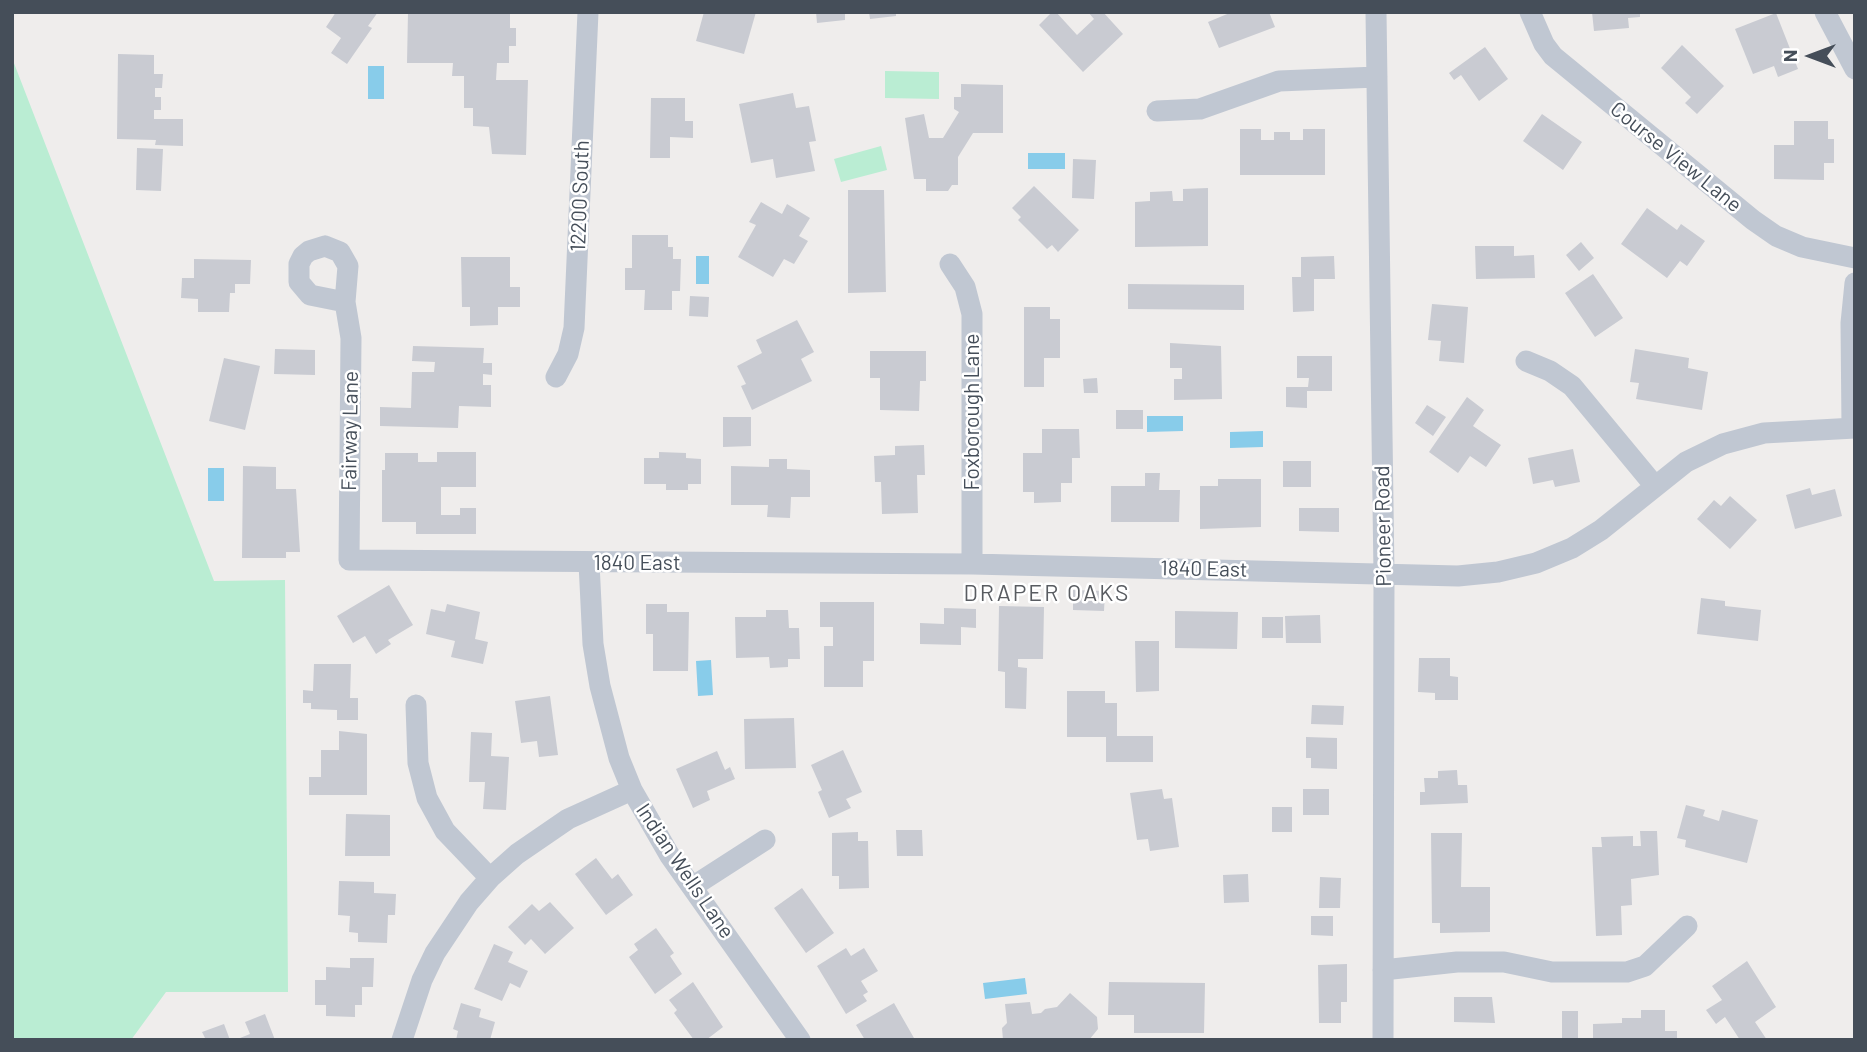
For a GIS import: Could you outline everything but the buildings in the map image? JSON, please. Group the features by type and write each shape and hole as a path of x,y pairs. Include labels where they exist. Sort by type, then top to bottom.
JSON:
{"street":[{"name":"12200 South","path":"556,377 568,354 574,328 588,12"},
{"name":"Pioneer Road","path":"1376,12 1384,574 1383,1040"},
{"name":"Course View Lane","path":"1530,12 1544,44 1559,61 1753,220 1776,236 1802,247 1855,258"},
{"path":"1825,12 1855,69"},
{"path":"1157,111 1199,109 1279,81 1377,77"},
{"name":"Foxborough Lane","path":"950,264 965,287 972,314 972,564"},
{"path":"1853,428 1851,323 1855,283"},
{"name":"Fairway Lane","path":"345,302 351,338 349,560"},
{"path":"1525,361 1549,371 1572,386 1654,485"},
{"name":"1840 East","path":"349,560 972,564 1458,576 1498,572 1536,563 1572,548 1601,530 1686,462 1711,450 1764,433 1853,428"},
{"name":"Indian Wells Lane","path":"589,563 593,644 600,687 619,758 632,790 649,824 800,1040"},
{"path":"416,705 418,762 427,798 445,831 490,878"},
{"path":"402,1040 422,980 435,953 469,902 490,878 517,854 568,819 632,790"},
{"path":"692,887 765,839"},
{"path":"1383,970 1447,963 1504,962 1552,972 1627,972 1645,966 1687,926"}],"green space":[{"path":"12,58 214,581 285,580 288,992 166,992 131,1040 12,1040"},
{"path":"885,71 939,72 939,99 885,98"},
{"path":"881,146 887,170 841,182 834,159"}],"water":[{"path":"368,66 384,66 384,99 368,99"},
{"path":"1028,153 1065,153 1065,169 1028,169"},
{"path":"696,256 709,256 709,284 696,284"},
{"path":"1147,416 1183,416 1183,431 1147,432"},
{"path":"1263,431 1263,447 1230,448 1230,432"},
{"path":"208,468 224,468 224,501 208,501"},
{"path":"711,660 713,695 698,696 696,661"},
{"path":"1025,978 1027,994 985,999 983,983"}],"district":[{"name":"DRAPER OAKS","path":"1047,593"}]}
